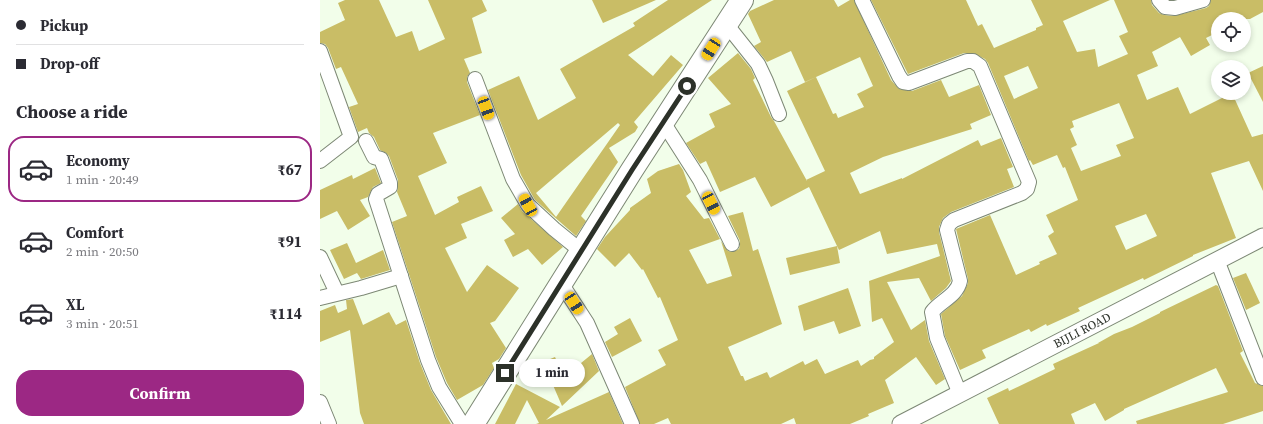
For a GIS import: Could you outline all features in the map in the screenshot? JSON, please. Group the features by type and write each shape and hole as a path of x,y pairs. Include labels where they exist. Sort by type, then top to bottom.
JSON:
{"main road":[{"path":"473,424 581,251 742,0"}],"street":[{"path":"862,0 899,76 904,82 909,83 967,61 973,61 980,66 1029,182 1027,189 1022,193 954,220 949,224 948,230 960,281 955,292 936,306 932,312 937,338 960,394"},
{"path":"1159,0 1165,8 1175,8 1203,0"},
{"path":"727,25 758,64 779,114"},
{"path":"320,51 352,137 320,161"},
{"path":"475,79 513,179 528,205 581,251"},
{"path":"663,122 700,180 732,244"},
{"path":"366,141 374,157 381,159 390,183 390,187 378,194 376,199 428,360 439,387 462,424"},
{"name":"BIJLI ROAD","path":"901,424 1263,237"},
{"path":"320,257 336,293"},
{"path":"1217,260 1263,378"},
{"path":"320,298 401,276"},
{"path":"561,283 587,323 632,424"},
{"path":"320,402 329,424"}],"building":[{"path":"345,0 379,0 396,37 412,31 419,51 445,39 428,0 482,0 487,11 472,18 482,53 464,59 470,73 467,77 467,82 480,115 433,133 447,163 418,176 435,215 459,202 457,197 481,186 493,211 461,224 467,238 445,248 467,292 487,265 519,288 495,321 490,323 506,348 499,359 492,363 494,368 483,385 457,400 447,383 436,357 392,222 407,216 397,192 398,180 389,156 380,150 374,137 369,133 367,128 358,132 349,107 358,104 341,67 336,69 328,48 325,44 320,43 320,32 345,20 338,3"},
{"path":"592,0 656,0 603,23"},
{"path":"668,0 712,0 628,55 653,76 671,55 683,65 634,122 638,127 635,132 609,148 618,162 581,216 586,221 576,236 535,200 521,175 488,90 519,76 538,120 576,98 560,69 635,26 633,23","holes":["618,123 620,125 556,217 536,193"]},
{"path":"774,0 834,0 838,7 850,0 854,0 891,80 899,89 912,91 941,80 949,97 979,85 991,115 970,124 972,129 883,157 850,173 860,194 902,179 978,140 981,146 1001,138 1013,167 1007,169 1014,187 951,212 943,218 939,227 939,232 951,281 946,288 931,301 919,278 887,282 911,330 925,320 929,341 945,379 936,385 916,357 885,380 894,403 868,414 869,416 850,424 796,424 794,418 781,424 671,424 668,418 654,424 640,424 625,387 666,365 658,350 678,340 660,297 658,298 643,269 642,270 629,253 615,267 597,249 605,237 630,210 630,208 651,193 647,179 658,171 679,164 683,170 691,192 686,196 704,219 709,218 720,239 689,250 707,284 732,276 721,241 728,251 732,252 739,249 740,241 728,216 743,212 753,251 758,249 782,324 728,347 741,376 743,376 745,381 767,372 770,378 803,361 805,365 817,359 825,374 858,360 861,366 874,359 874,357 894,342 882,318 872,322 869,281 940,256 937,244 887,254 880,231 839,250 809,187 771,207 755,177 720,192 706,161 700,164 686,143 715,127 709,114 731,104 708,78 738,53 751,69 755,78 753,80 771,117 806,180 825,171 787,91 816,77 805,82 791,51 767,62 754,46 761,42 748,14 750,11","holes":["860,57 873,86 857,94 864,107 838,118 836,113 833,114 816,77"]},
{"path":"871,0 966,0 978,26 982,24 994,48 1036,30 1036,28 1043,25 1031,0 1110,0 1063,21 1077,52 1095,49 1098,67 1128,54 1119,36 1128,32 1114,0 1151,0 1152,5 1159,13 1174,16 1206,8 1209,6 1211,0 1263,0 1263,12 1251,18 1251,12 1211,12 1211,36 1206,38 1210,45 1191,56 1180,37 1152,52 1158,66 1137,75 1147,100 1178,87 1190,114 1218,100 1235,100 1252,137 1263,134 1263,191 1249,161 1211,173 1236,238 1193,255 1144,280 1143,278 1078,308 1080,311 1047,326 1046,324 1031,332 1029,329 982,350 986,358 960,370 945,336 941,314 962,296 968,283 956,229 990,215 1016,275 1057,254 1048,236 1054,232 1046,215 1078,200 1065,167 1063,168 1057,155 1033,165 1030,160 1029,161 988,63 985,59 973,53 964,53 908,74","holes":["1028,66 1038,88 1014,99 1004,76","1119,103 1134,138 1116,145 1121,156 1081,171 1071,148 1077,145 1070,129 1074,127 1072,121","1146,214 1157,236 1126,250 1115,226"]},
{"path":"1263,66 1263,102 1251,79 1251,72"},
{"path":"375,168 381,183 373,187 368,197 360,200 370,216 348,230 337,211 320,219 320,190 352,175 353,179"},
{"path":"518,204 522,211 563,247 542,265 528,249 513,257 504,240 515,234 501,218"},
{"path":"347,243 356,263 383,250 390,270 361,279 357,273 344,279 330,250"},
{"path":"837,246 840,263 790,275 786,258"},
{"path":"1246,273 1260,303 1246,310 1233,278"},
{"path":"1216,285 1218,286 1243,351 1240,353 1255,383 1263,386 1263,411 1223,424 1137,424 1136,421 1228,392 1216,368 1124,409 1105,421 1095,403 1071,414 1075,424 999,424 987,398 1008,388 1009,391 1055,369 1053,364"},
{"path":"848,288 861,326 839,334 834,321 804,331 798,306"},
{"path":"353,299 363,325 389,312 396,325 406,320 420,363 431,390 451,424 364,424 360,413 350,330 320,342 320,311 335,305 338,313 347,309 346,300"},
{"path":"630,318 642,341 612,357 605,342 618,334 614,327"},
{"path":"592,354 599,371 562,406 543,362 555,357 564,377"},
{"path":"516,384 560,407 546,420 609,392 623,424 536,424 539,423 527,400 515,424 495,424"}],"route":[{"path":"505,373 632,170 687,86"}]}
